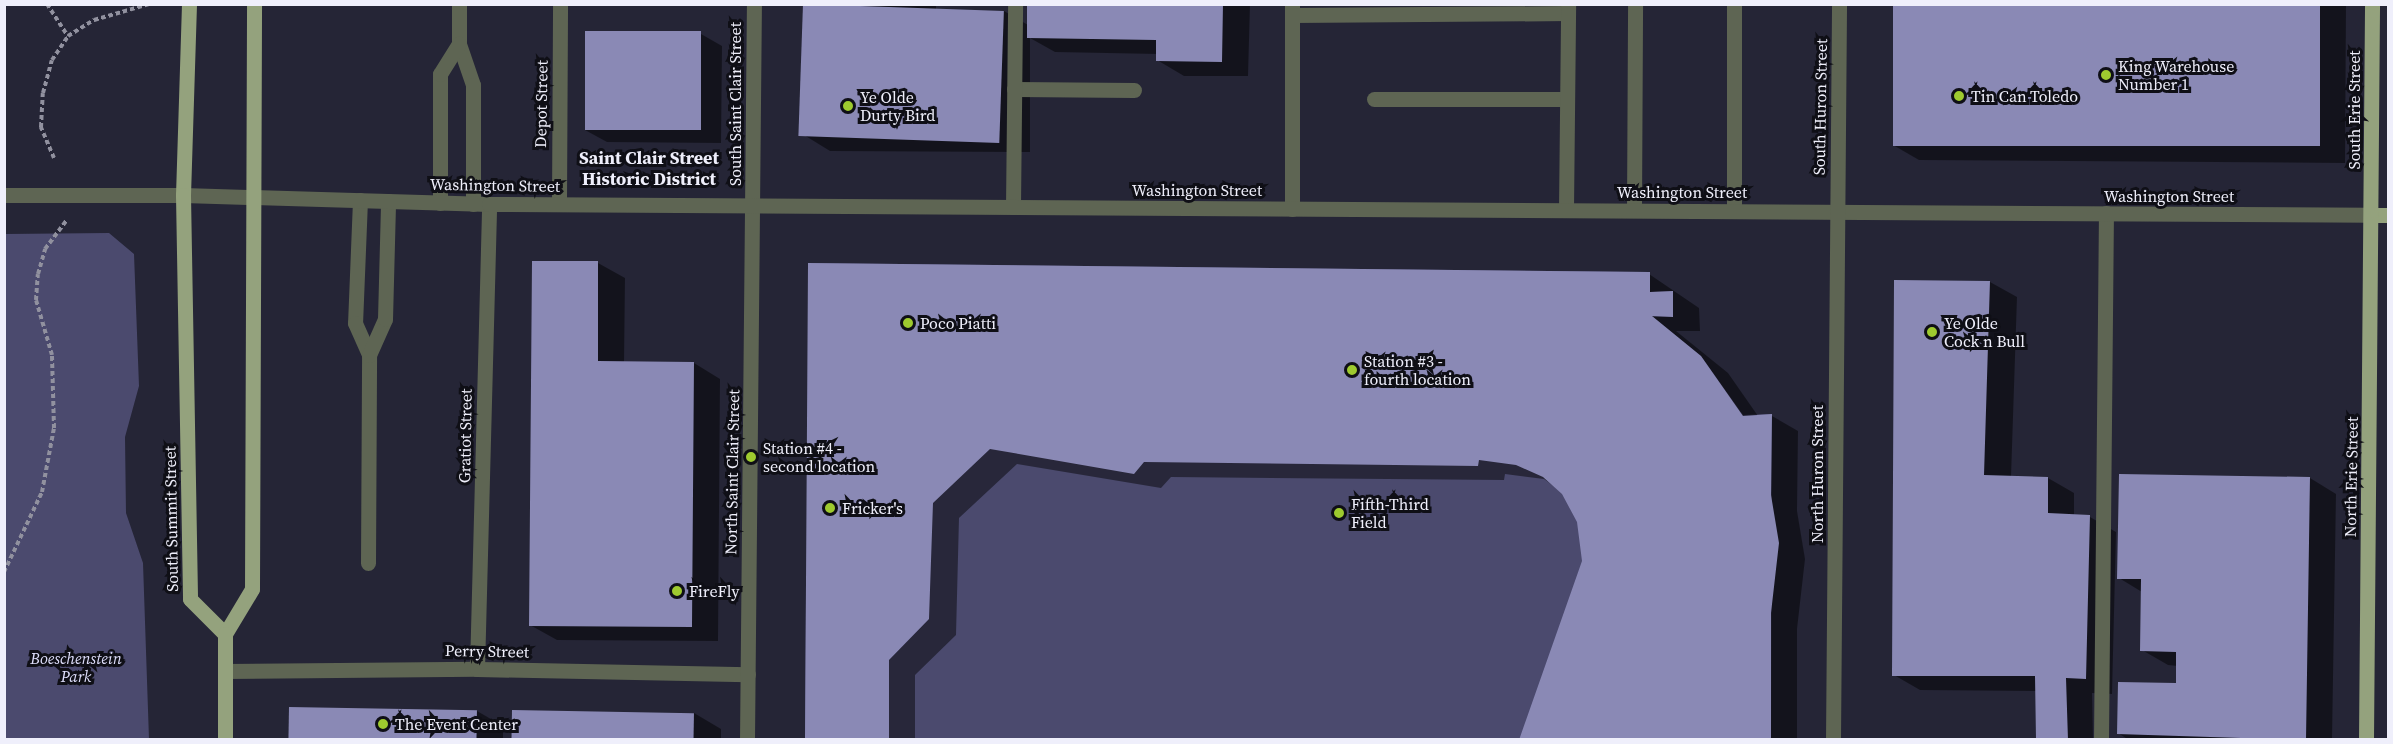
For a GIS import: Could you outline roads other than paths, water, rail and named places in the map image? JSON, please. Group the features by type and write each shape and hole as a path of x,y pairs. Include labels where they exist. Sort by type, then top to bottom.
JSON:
{"main road":[{"name":"South Summit Street","path":"189,4 183,195 190,599 225,634"},
{"path":"225,740 225,634 252,589 254,4"},
{"name":"South Erie Street","path":"2371,215 2373,4"},
{"name":"Washington Street","path":"2371,215 2388,215"},
{"name":"North Erie Street","path":"2366,740 2371,215"}],"street":[{"path":"440,203 440,74 459,44 459,4"},
{"name":"Depot Street","path":"559,204 560,4"},
{"name":"South Saint Clair Street","path":"752,205 754,4"},
{"path":"1013,207 1015,4"},
{"path":"1634,210 1635,4"},
{"path":"1734,4 1734,210"},
{"name":"South Huron Street","path":"1837,210 1839,4"},
{"path":"1292,209 1292,10 1568,9 1566,210"},
{"name":"Gratiot Street","path":"459,44 473,85 481,204 477,669"},
{"path":"1014,89 1134,90"},
{"path":"1374,99 1568,99"},
{"name":"Washington Street","path":"11,195 183,195 481,204 1837,210 2371,215"},
{"path":"360,200 355,323 369,355"},
{"path":"368,563 369,355 385,319 388,201"},
{"name":"North Saint Clair Street","path":"747,740 752,205"},
{"name":"North Huron Street","path":"1833,740 1837,210"},
{"path":"2101,740 2106,213"},
{"name":"Perry Street","path":"225,671 477,669 748,674"}],"place":[{"name":"King Warehouse Number 1","path":"2106,75"},
{"name":"Tin Can Toledo","path":"1959,96"},
{"name":"Ye Olde Durty Bird","path":"848,106"},
{"name":"Poco Piatti","path":"908,323"},
{"name":"Ye Olde Cock n Bull","path":"1932,332"},
{"name":"Station #3 - fourth location","path":"1352,370"},
{"name":"Station #4 - second location","path":"751,457"},
{"name":"Fricker's","path":"830,508"},
{"name":"Fifth-Third Field","path":"1339,513"},
{"name":"FireFly","path":"677,591"},
{"name":"The Event Center","path":"383,724"}],"district":[{"name":"Saint Clair Street Historic District","path":"649,169"}],"park label":[{"name":"Boeschenstein Park","path":"76,667"}]}
